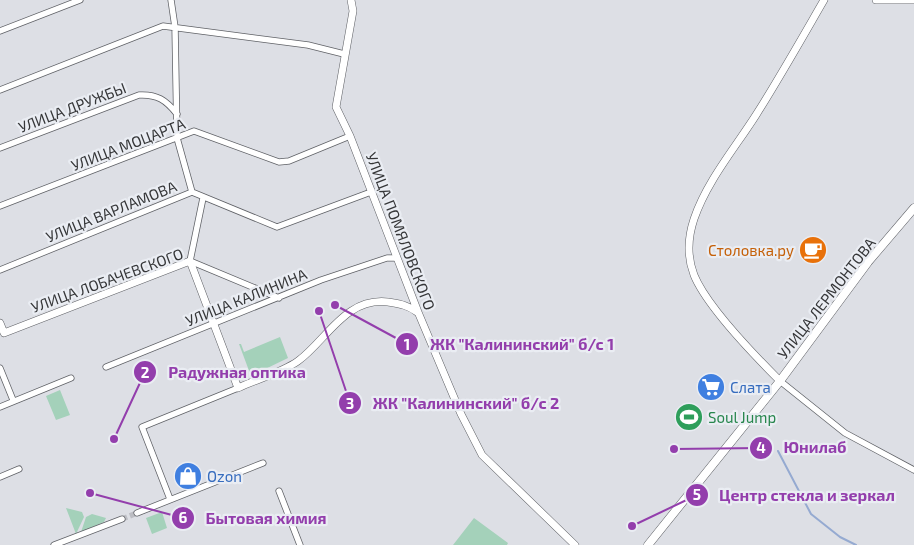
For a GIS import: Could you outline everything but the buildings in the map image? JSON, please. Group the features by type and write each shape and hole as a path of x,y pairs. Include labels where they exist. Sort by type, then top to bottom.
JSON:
{"main road":[{"name":"УЛИЦА ЛЕРМОНТОВА","path":"648,545 780,380 868,262 914,208"}],"street":[{"path":"0,31 80,0"},
{"path":"171,0 175,27 177,138 192,192"},
{"name":"УЛИЦА ПОМЯЛОВСКОГО","path":"351,0 353,11 336,104 418,312 461,414 482,455 575,545"},
{"path":"824,0 756,115 705,192 690,236 689,251 691,265 702,290 720,315 780,380 845,433 914,470"},
{"path":"876,0 914,0"},
{"path":"0,90 151,29 163,26 308,45 344,54"},
{"name":"УЛИЦА ДРУЖБЫ","path":"0,148 139,95 151,94 164,99 177,114"},
{"name":"УЛИЦА МОЦАРТА","path":"0,206 194,131 279,162 289,161 350,136"},
{"name":"УЛИЦА ВАРЛАМОВА","path":"0,270 192,192 277,227 371,192"},
{"path":"203,198 190,261 238,388"},
{"name":"УЛИЦА КАЛИНИНА","path":"106,367 213,323 373,262 397,258"},
{"name":"УЛИЦА ЛОБАЧЕВСКОГО","path":"2,334 190,261 279,298"},
{"path":"170,499 142,427 296,362 322,335 346,315 360,307 382,302 402,304 418,312"},
{"path":"0,323 2,334"},
{"path":"0,368 13,400"},
{"path":"0,407 13,400 71,378"},
{"path":"137,513 263,463"},
{"path":"0,477 19,469"},
{"path":"279,491 300,545"},
{"path":"54,545 68,543 122,519"}],"green space":[{"path":"280,337 288,358 251,376 239,344 241,344 244,352"},
{"path":"60,390 70,415 56,420 46,396"},
{"path":"66,508 82,512 84,517 76,534"},
{"path":"162,512 167,528 152,534 146,518"},
{"path":"92,514 106,518 104,522 81,532 86,517"},
{"path":"474,518 508,543 507,545 453,545"}],"waterway":[{"path":"778,451 811,514 840,537 856,545"}],"tunnel":[{"path":"122,519 137,513"}],"place":[{"name":"Столовка.ру","path":"813,250"},
{"name":"ЖК \"Калининский\" б/с 1","path":"335,305"},
{"name":"ЖК \"Калининский\" б/с 2","path":"319,311"},
{"name":"Слата","path":"711,387"},
{"name":"Soul Jump","path":"689,417"},
{"name":"Радужная оптика","path":"114,439"},
{"name":"Юнилаб","path":"674,449"},
{"name":"Ozon","path":"188,476"},
{"name":"Бытовая химия","path":"90,493"},
{"name":"Центр стекла и зеркал","path":"632,526"}]}
